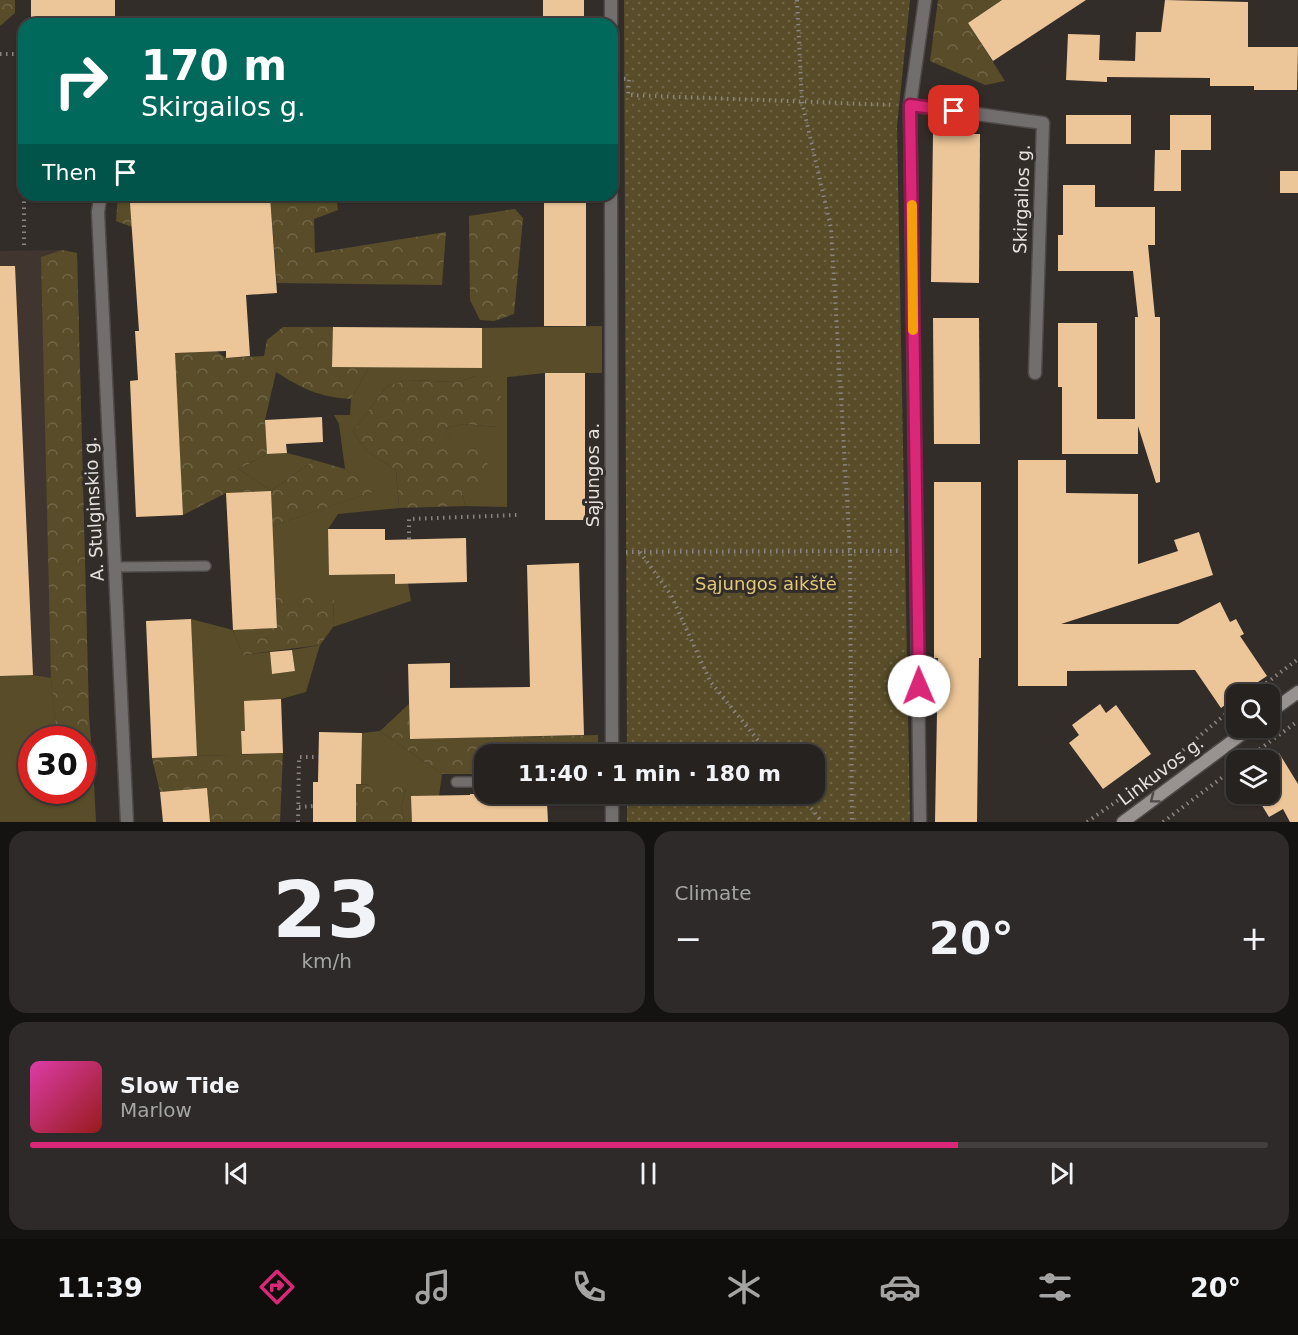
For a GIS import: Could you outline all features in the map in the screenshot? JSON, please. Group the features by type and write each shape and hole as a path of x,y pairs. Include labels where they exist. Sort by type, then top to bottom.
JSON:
{"street":[{"path":"610,0 611,18"},
{"path":"921,822 910,105 925,0"},
{"name":"Skirgailos g.","path":"910,105 1042,123 1035,373"},
{"name":"A. Stulginskio g.","path":"100,201 98,212 127,822"},
{"name":"Sąjungos a.","path":"611,201 612,744"},
{"path":"1280,705 1298,692"},
{"name":"Linkuvos g.","path":"1123,822 1236,738"},
{"path":"612,804 612,822"}],"lane":[{"path":"115,567 206,566"},
{"path":"456,782 474,782"}],"path":[{"path":"797,0 802,102 831,228 850,551 852,822"},
{"path":"0,54 18,54"},
{"path":"618,78 629,79 628,95 910,105"},
{"path":"24,201 24,245"},
{"path":"409,539 409,519 518,515"},
{"path":"611,552 916,550"},
{"path":"640,552 671,596 710,681 761,744"},
{"path":"1265,684 1298,659"},
{"path":"1087,822 1157,772 1226,714"},
{"path":"1259,750 1298,721"},
{"path":"298,822 299,757 319,757"},
{"path":"1163,822 1226,775"},
{"path":"808,804 822,822"},
{"path":"299,807 313,806"}],"shaded area":[{"path":"62,250 77,253 90,726 18,726 18,804 95,804 96,822 0,822 0,251"}],"green space":[{"path":"0,0 15,0 15,13 0,26"},
{"name":"Sąjungos aikštė","path":"624,0 910,0 897,126 910,822 627,822 627,804 825,804 825,744 627,744"},
{"path":"938,0 1002,0 968,23 1005,81 985,85 930,61"},
{"path":"118,201 171,201 131,203 132,227 116,221"},
{"path":"270,201 337,201 338,210 314,219 315,253 446,232 442,285 277,283"},
{"path":"515,209 523,218 514,314 494,321 480,320 470,300 469,216"},
{"path":"62,250 77,253 90,726 56,726 51,678 41,257"},
{"path":"602,326 602,373 545,373 507,377 507,507 465,506 461,486 477,449 453,446 445,428 463,424 497,427 475,376 458,382 407,380 387,386 353,432 367,451 396,470 399,508 338,514 328,529 408,583 411,601 333,627 334,594 276,594 272,526 378,490 345,469 339,424 334,415 350,415 351,399 369,367 482,367 482,328"},
{"path":"283,327 333,327 333,366 369,367 351,399 312,391 276,372 265,420 267,454 239,469 271,491 314,460 345,469 379,490 272,526 226,493 183,515 176,379 136,355 216,351 226,358 264,356 267,340"},
{"path":"475,376 495,381 501,395 497,427 463,424 445,428 453,445 477,449 490,467 485,482 461,486 465,506 399,508 396,470 367,451 353,432 387,386 407,380 458,382"},
{"path":"287,453 314,460 271,491 239,469 267,454"},
{"path":"276,594 334,594 333,627 320,645 243,655 233,630 277,628"},
{"path":"191,619 233,630 243,655 270,652 272,674 295,671 292,650 320,645 306,692 281,699 241,732 242,755 197,756"},
{"path":"33,675 51,678 56,726 18,726 18,804 95,804 96,822 0,822 0,676"},
{"path":"409,704 410,739 598,735 598,744 474,744 474,774 442,774 380,731"},
{"path":"380,731 442,774 439,796 412,822 404,822 401,807 406,789 361,784 362,733"},
{"path":"283,753 280,822 210,822 207,789 160,792 152,758"},
{"path":"356,784 406,789 401,807 404,822 356,822"}],"building":[{"path":"31,0 115,0 115,18 31,18"},
{"path":"543,0 584,0 584,18 543,18"},
{"path":"1002,0 1086,0 993,61 968,23"},
{"path":"1165,0 1248,2 1248,47 1298,47 1297,90 1254,90 1254,86 1210,86 1210,78 1107,77 1107,82 1066,80 1068,34 1100,35 1099,60 1135,61 1136,32 1161,32"},
{"path":"1066,115 1131,115 1131,144 1066,144"},
{"path":"1170,115 1211,115 1211,150 1181,150 1181,191 1154,191 1155,150 1170,150"},
{"path":"933,134 980,134 979,283 931,282"},
{"path":"1280,171 1298,171 1298,193 1280,193"},
{"path":"1063,185 1095,185 1095,207 1155,207 1155,245 1148,245 1155,317 1160,317 1160,482 1156,483 1138,426 1138,454 1062,454 1062,387 1058,387 1058,323 1097,323 1097,419 1135,419 1135,317 1138,317 1133,271 1058,271 1058,235 1063,235"},
{"path":"270,201 277,293 246,295 250,356 226,358 226,351 175,353 183,515 136,517 130,381 138,380 135,331 139,331 130,203"},
{"path":"544,201 586,201 586,326 544,326"},
{"path":"0,266 15,266 33,675 0,676"},
{"path":"933,318 979,318 980,444 934,444"},
{"path":"333,327 482,328 482,368 332,367"},
{"path":"545,373 585,373 585,520 545,520"},
{"path":"322,417 323,442 286,444 287,453 267,454 265,420"},
{"path":"1018,460 1066,460 1066,493 1138,494 1138,564 1178,551 1174,540 1199,532 1213,575 1061,624 1178,624 1220,602 1230,622 1236,619 1244,634 1240,636 1267,676 1255,684 1226,684 1226,704 1221,708 1195,670 1067,671 1067,686 1018,686"},
{"path":"934,482 981,482 981,658 979,658 977,822 935,822 938,658 934,658"},
{"path":"271,491 277,628 233,630 226,493"},
{"path":"328,529 385,529 385,540 466,538 467,582 395,584 395,574 329,575"},
{"path":"579,563 584,735 410,739 408,664 450,663 450,688 530,687 527,565"},
{"path":"191,619 197,756 152,758 146,621"},
{"path":"292,650 295,671 272,674 270,652"},
{"path":"281,699 283,753 242,754 241,731 245,731 244,701"},
{"path":"1100,704 1106,713 1116,705 1151,754 1103,789 1069,743 1079,735 1072,725"},
{"path":"319,732 362,733 361,784 356,784 356,822 313,822 313,782 318,782"},
{"path":"1280,755 1298,784 1298,822 1290,822 1283,809 1269,817 1261,804 1280,804"},
{"path":"207,788 210,822 163,822 160,792"},
{"path":"474,794 474,804 547,804 548,822 412,822 411,796"}],"slow traffic":[{"path":"912,205 913,330"}],"route":[{"path":"919,686 910,105 954,111"}]}
